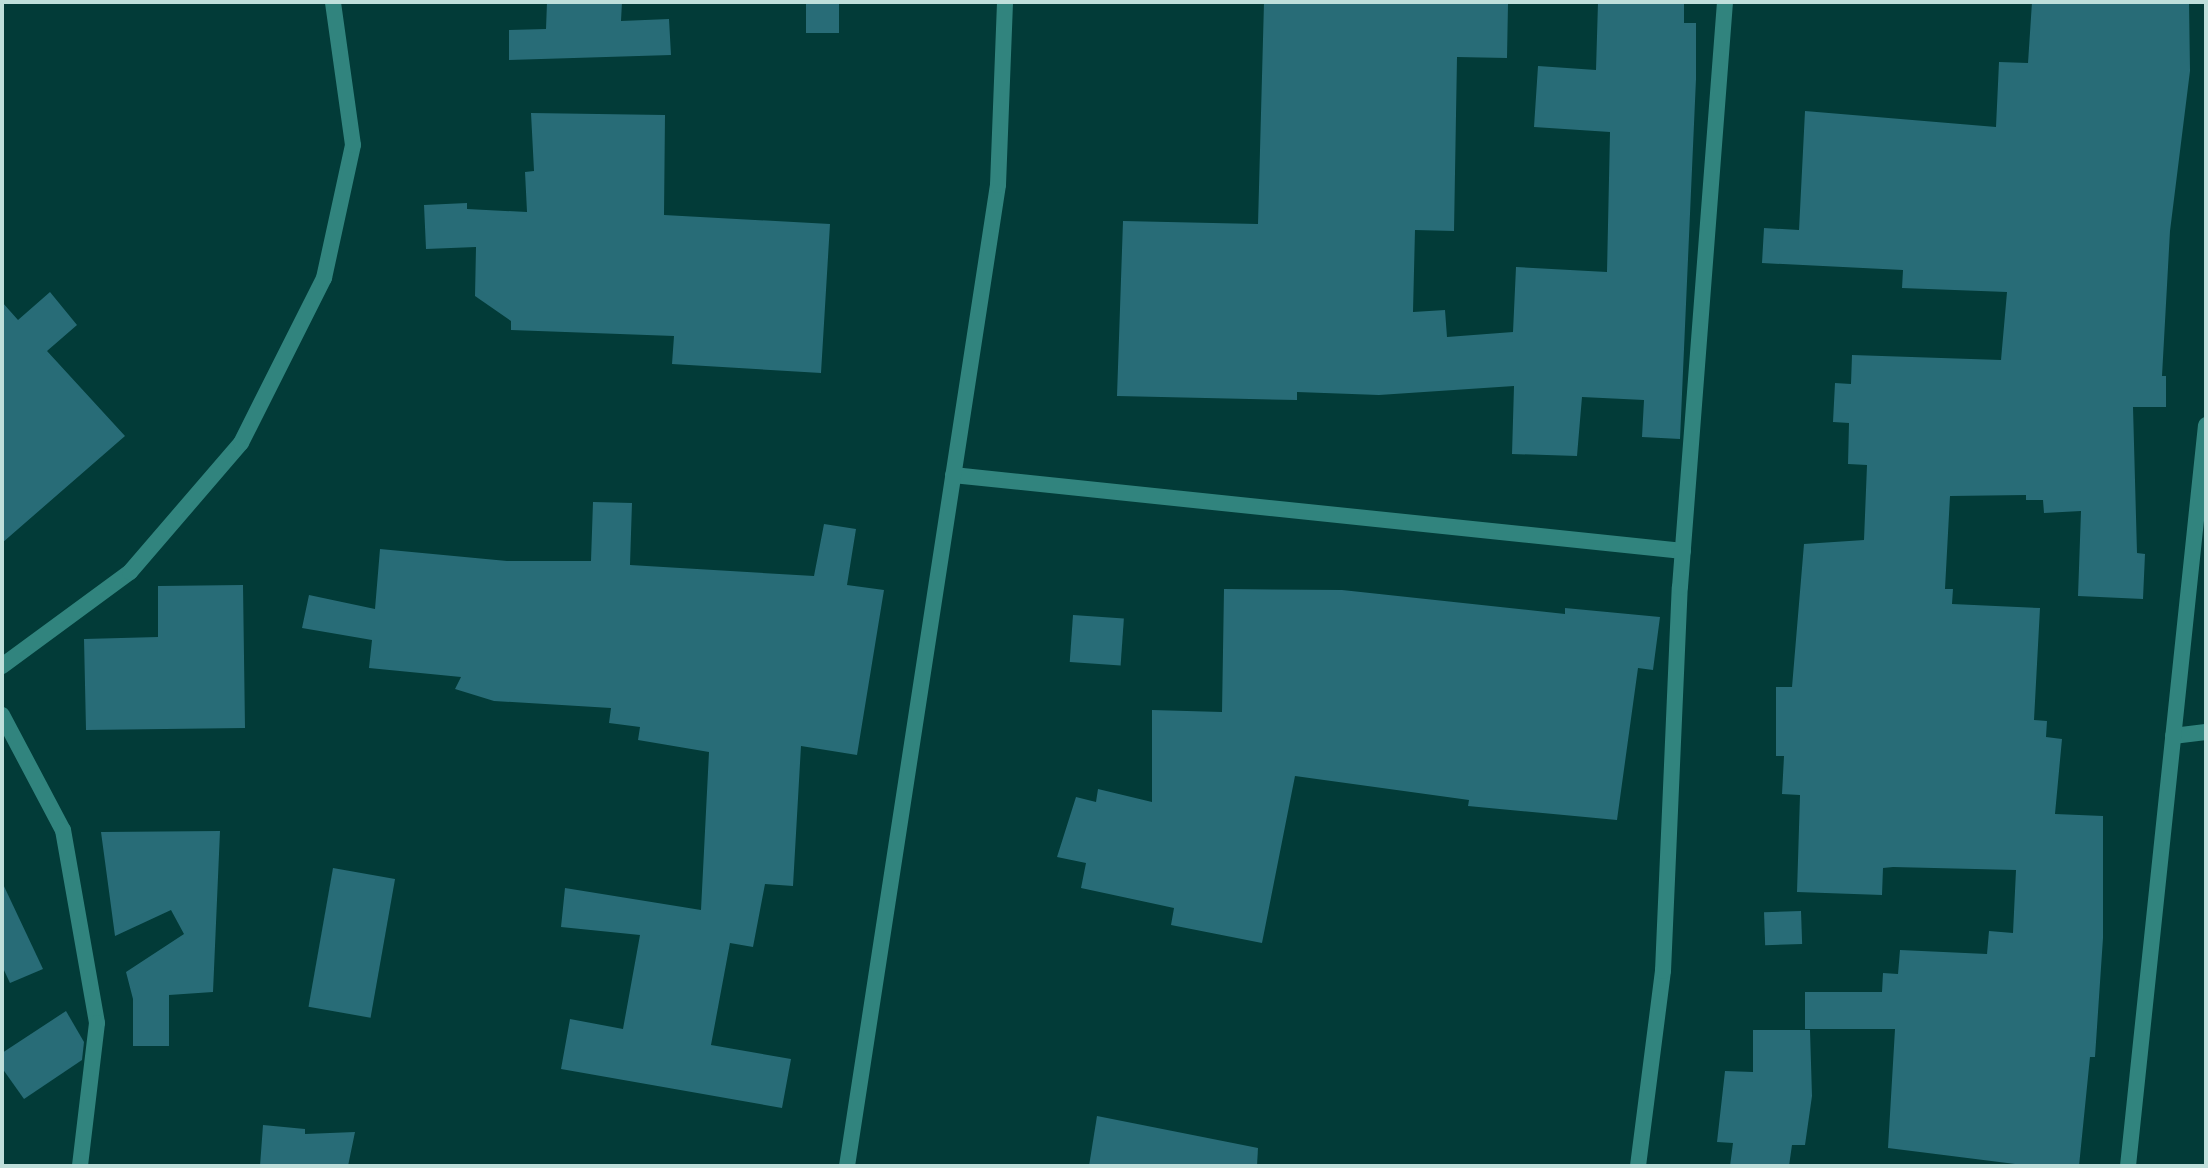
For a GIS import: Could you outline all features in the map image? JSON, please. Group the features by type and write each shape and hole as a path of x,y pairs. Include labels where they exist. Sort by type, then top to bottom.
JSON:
{"street":[{"path":"2,666 130,572 241,443 324,278 353,145 333,2"},
{"path":"847,1166 998,185 1005,2"},
{"path":"1638,1166 1663,971 1683,551 1725,2"},
{"path":"2128,1166 2206,425"},
{"path":"953,475 1683,551"},
{"path":"2,715 63,830 97,1023 80,1166"},
{"path":"2173,736 2206,732"}],"building":[{"path":"547,2 622,2 621,21 669,19 671,55 509,60 509,30 546,29"},
{"path":"806,2 839,2 839,33 806,33"},
{"path":"1264,2 1508,4 1507,58 1457,57 1454,231 1415,230 1413,312 1445,310 1447,337 1513,332 1516,267 1607,272 1610,132 1534,127 1538,66 1596,70 1598,2 1684,2 1684,23 1696,23 1696,79 1680,439 1642,437 1644,400 1582,397 1577,456 1512,454 1514,386 1379,395 1297,392 1297,400 1117,396 1123,221 1258,224"},
{"path":"2032,2 2189,2 2190,71 2170,231 2162,376 2166,376 2166,407 2133,407 2137,553 2145,554 2143,599 2078,596 2081,511 2044,513 2043,500 2026,500 2026,495 1950,496 1945,589 1953,589 1952,604 2040,608 2034,720 2047,721 2046,737 2062,739 2055,814 2103,816 2103,938 2095,1057 2090,1057 2079,1166 2031,1166 1888,1148 1895,1029 1805,1029 1805,992 1882,992 1883,973 1898,974 1900,950 1987,954 1989,931 2013,933 2016,870 1883,868 1882,895 1797,892 1800,795 1782,794 1784,756 1776,756 1776,687 1792,687 1804,544 1864,540 1867,465 1848,464 1849,423 1833,422 1835,383 1851,384 1852,355 2001,360 2007,292 1902,288 1903,270 1762,263 1764,228 1799,230 1805,111 1996,127 1999,62 2028,63"},
{"path":"531,113 665,115 664,215 830,224 821,373 672,364 674,336 511,330 511,321 475,296 476,247 426,249 424,205 467,203 467,209 527,212 525,172 534,171"},
{"path":"50,292 77,325 47,351 125,436 2,543 2,302 18,320"},
{"path":"593,502 632,503 630,565 814,576 824,524 856,529 847,585 884,590 857,755 801,746 793,886 765,884 753,947 730,943 711,1045 791,1059 782,1108 561,1069 570,1019 623,1029 640,935 561,927 565,888 701,910 709,752 638,740 640,727 609,723 611,708 494,701 455,689 461,677 369,668 372,640 302,628 309,595 375,609 380,549 507,561 591,561"},
{"path":"243,585 245,728 86,730 84,639 158,637 158,586"},
{"path":"1224,589 1342,590 1565,614 1565,608 1660,617 1653,670 1638,668 1617,820 1468,806 1469,800 1295,776 1262,943 1171,925 1174,908 1081,888 1086,863 1057,857 1076,797 1096,802 1098,789 1152,802 1152,710 1222,712"},
{"path":"1073,615 1124,619 1121,665 1070,662"},
{"path":"220,831 213,992 169,995 169,1046 133,1046 133,999 126,972 184,934 171,910 115,936 101,832"},
{"path":"333,868 395,879 371,1018 309,1007"},
{"path":"2,882 43,969 10,983 2,966"},
{"path":"1801,911 1802,944 1765,945 1764,912"},
{"path":"66,1011 84,1042 82,1060 24,1099 2,1068 2,1053"},
{"path":"1753,1030 1810,1030 1812,1096 1805,1145 1792,1145 1789,1166 1730,1166 1733,1143 1717,1142 1725,1071 1753,1072"},
{"path":"1097,1116 1258,1148 1257,1166 1089,1166"},
{"path":"263,1125 305,1129 305,1134 355,1132 348,1166 260,1166"}]}
